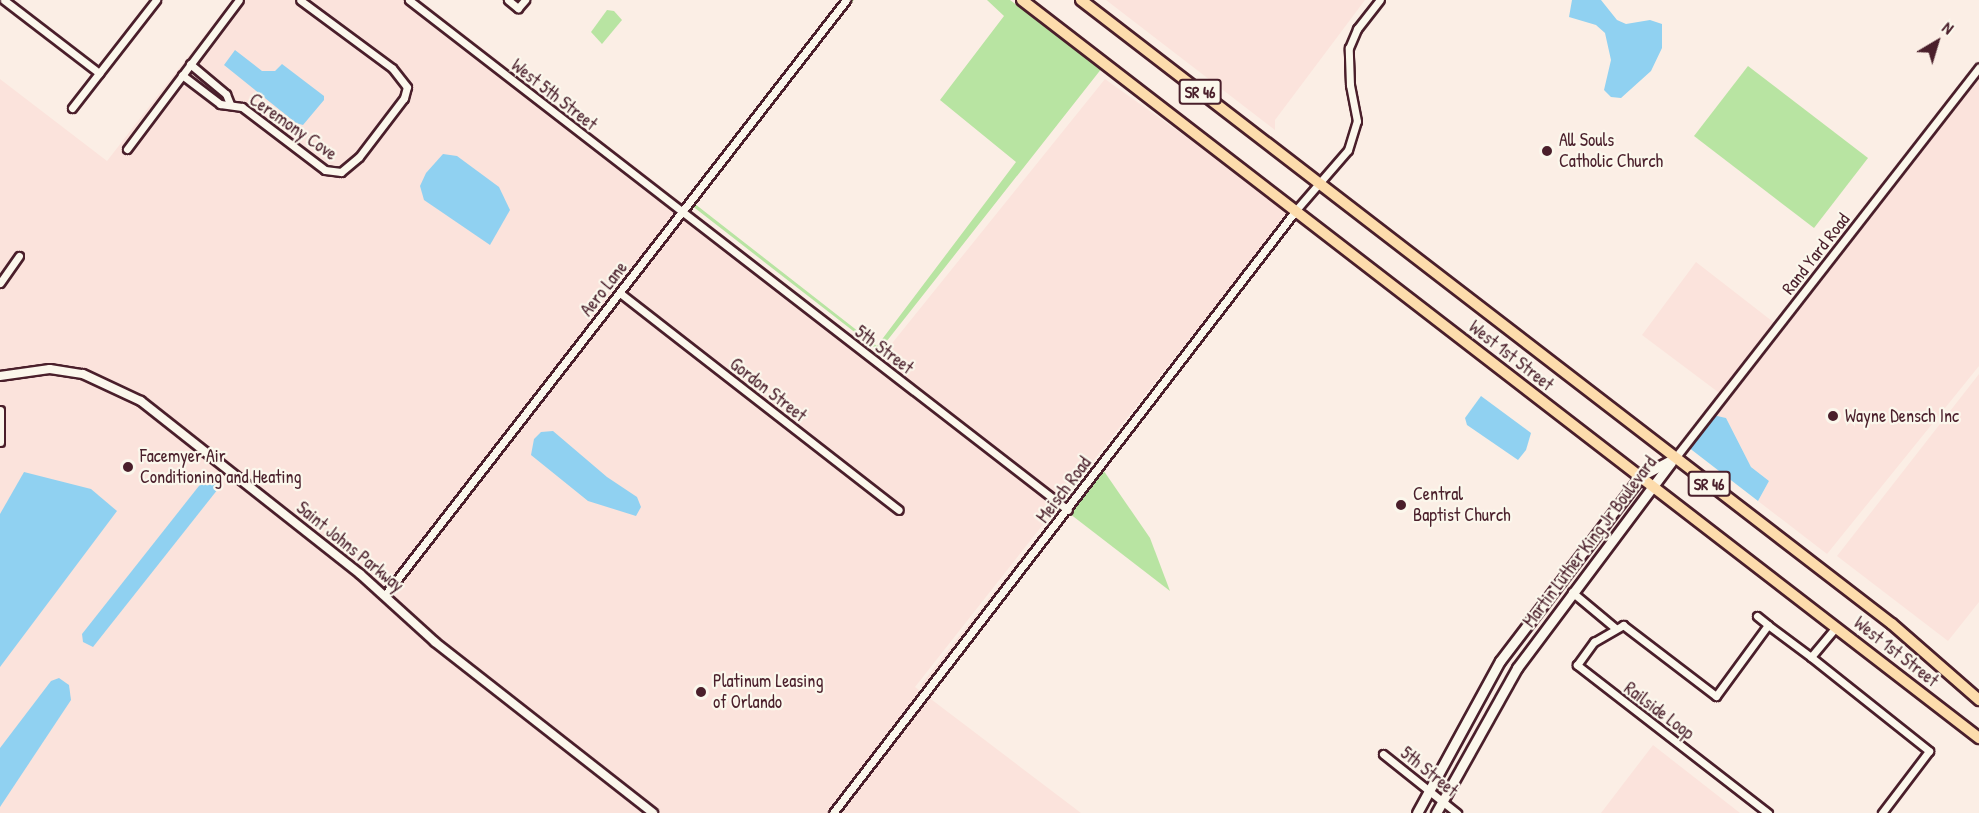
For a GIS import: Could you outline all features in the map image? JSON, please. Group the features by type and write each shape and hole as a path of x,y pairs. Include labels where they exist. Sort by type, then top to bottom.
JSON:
{"main road":[{"name":"West 1st Street","path":"1022,0 1979,738"},
{"name":"West 1st Street","path":"1081,0 1900,630 1979,700"},
{"name":"Martin Luther King Jr Boulevard","path":"1417,813 1500,661 1641,476 1675,458"},
{"name":"Martin Luther King Jr Boulevard","path":"1436,813 1517,668 1675,458"}],"street":[{"path":"4,0 99,73"},
{"path":"72,108 155,0"},
{"path":"127,149 239,0"},
{"name":"Ceremony Cove","path":"182,75 220,104 242,108 325,170 335,174 359,157 404,98 407,87 404,79 392,68 300,0"},
{"name":"West 5th Street","path":"409,0 682,212"},
{"path":"508,0 518,8 525,0"},
{"name":"Aero Lane","path":"385,595 846,0"},
{"name":"Meisch Road","path":"833,813 1353,139 1357,121 1350,85 1349,48 1357,29 1380,0"},
{"name":"Ceremony Cove","path":"190,64 226,94 230,104"},
{"name":"Rand Yard Road","path":"1675,458 1979,67"},
{"path":"208,95 215,85"},
{"name":"5th Street","path":"682,212 1068,510"},
{"path":"0,283 19,256"},
{"name":"Gordon Street","path":"620,293 899,510"},
{"name":"Saint Johns Parkway","path":"0,376 50,369 83,374 141,400 385,595 435,642 653,813"},
{"path":"0,410 0,442"},
{"path":"1572,592 1614,627 1623,625 1716,696 1768,625"},
{"path":"1757,616 1929,751 1882,813"},
{"name":"Railside Loop","path":"1614,627 1580,658 1580,670 1768,813"},
{"path":"1811,657 1836,627"},
{"name":"5th Street","path":"1383,754 1457,813"}],"shaded area":[{"path":"232,0 420,0 881,357 1105,79 1290,211 915,687 1081,813 0,813 0,79 107,161"},
{"path":"1106,0 1365,0 1275,120 1275,130"},
{"path":"1979,73 1979,366 1827,554 1758,501 1769,481 1751,467 1726,418 1713,415 1726,398 1642,335 1696,262 1781,328"},
{"name":"Wayne Densch Inc","path":"1979,374 1979,602 1948,641 1837,556"},
{"path":"1061,507 1067,512 927,691 920,686"},
{"path":"1653,745 1740,813 1601,813"}],"green space":[{"path":"847,0 854,0 695,204 877,346 1016,162 940,100 1004,16 987,0 1010,0 1102,68 879,351 691,205"},
{"path":"607,10 614,11 622,20 602,44 591,32"},
{"path":"1748,66 1868,158 1814,228 1694,136"},
{"path":"1097,461 1150,538 1170,591 1061,507"}],"water":[{"path":"1572,0 1601,0 1617,20 1626,24 1650,20 1662,24 1662,48 1651,71 1621,98 1611,97 1604,90 1611,60 1605,33 1596,25 1569,17"},
{"path":"235,50 262,71 275,71 282,64 324,96 324,100 303,125 296,123 224,65"},
{"path":"443,154 457,156 499,187 510,210 490,245 424,200 420,186 426,173"},
{"path":"1481,396 1531,433 1526,450 1518,460 1467,425 1465,418"},
{"path":"1713,415 1726,418 1751,467 1769,481 1758,501 1688,447"},
{"path":"553,431 607,477 637,497 641,507 636,516 588,501 531,455 534,439 541,432"},
{"path":"24,472 91,489 117,511 0,667 0,514"},
{"path":"206,477 213,479 218,489 93,647 83,642 82,634"},
{"path":"59,678 69,685 71,700 0,807 0,748 51,681"}],"place":[{"name":"All Souls Catholic Church","path":"1547,151"},
{"name":"Wayne Densch Inc","path":"1833,416"},
{"name":"Facemyer Air Conditioning and Heating","path":"128,467"},
{"name":"Central Baptist Church","path":"1401,505"},
{"name":"Platinum Leasing of Orlando","path":"701,692"}]}
